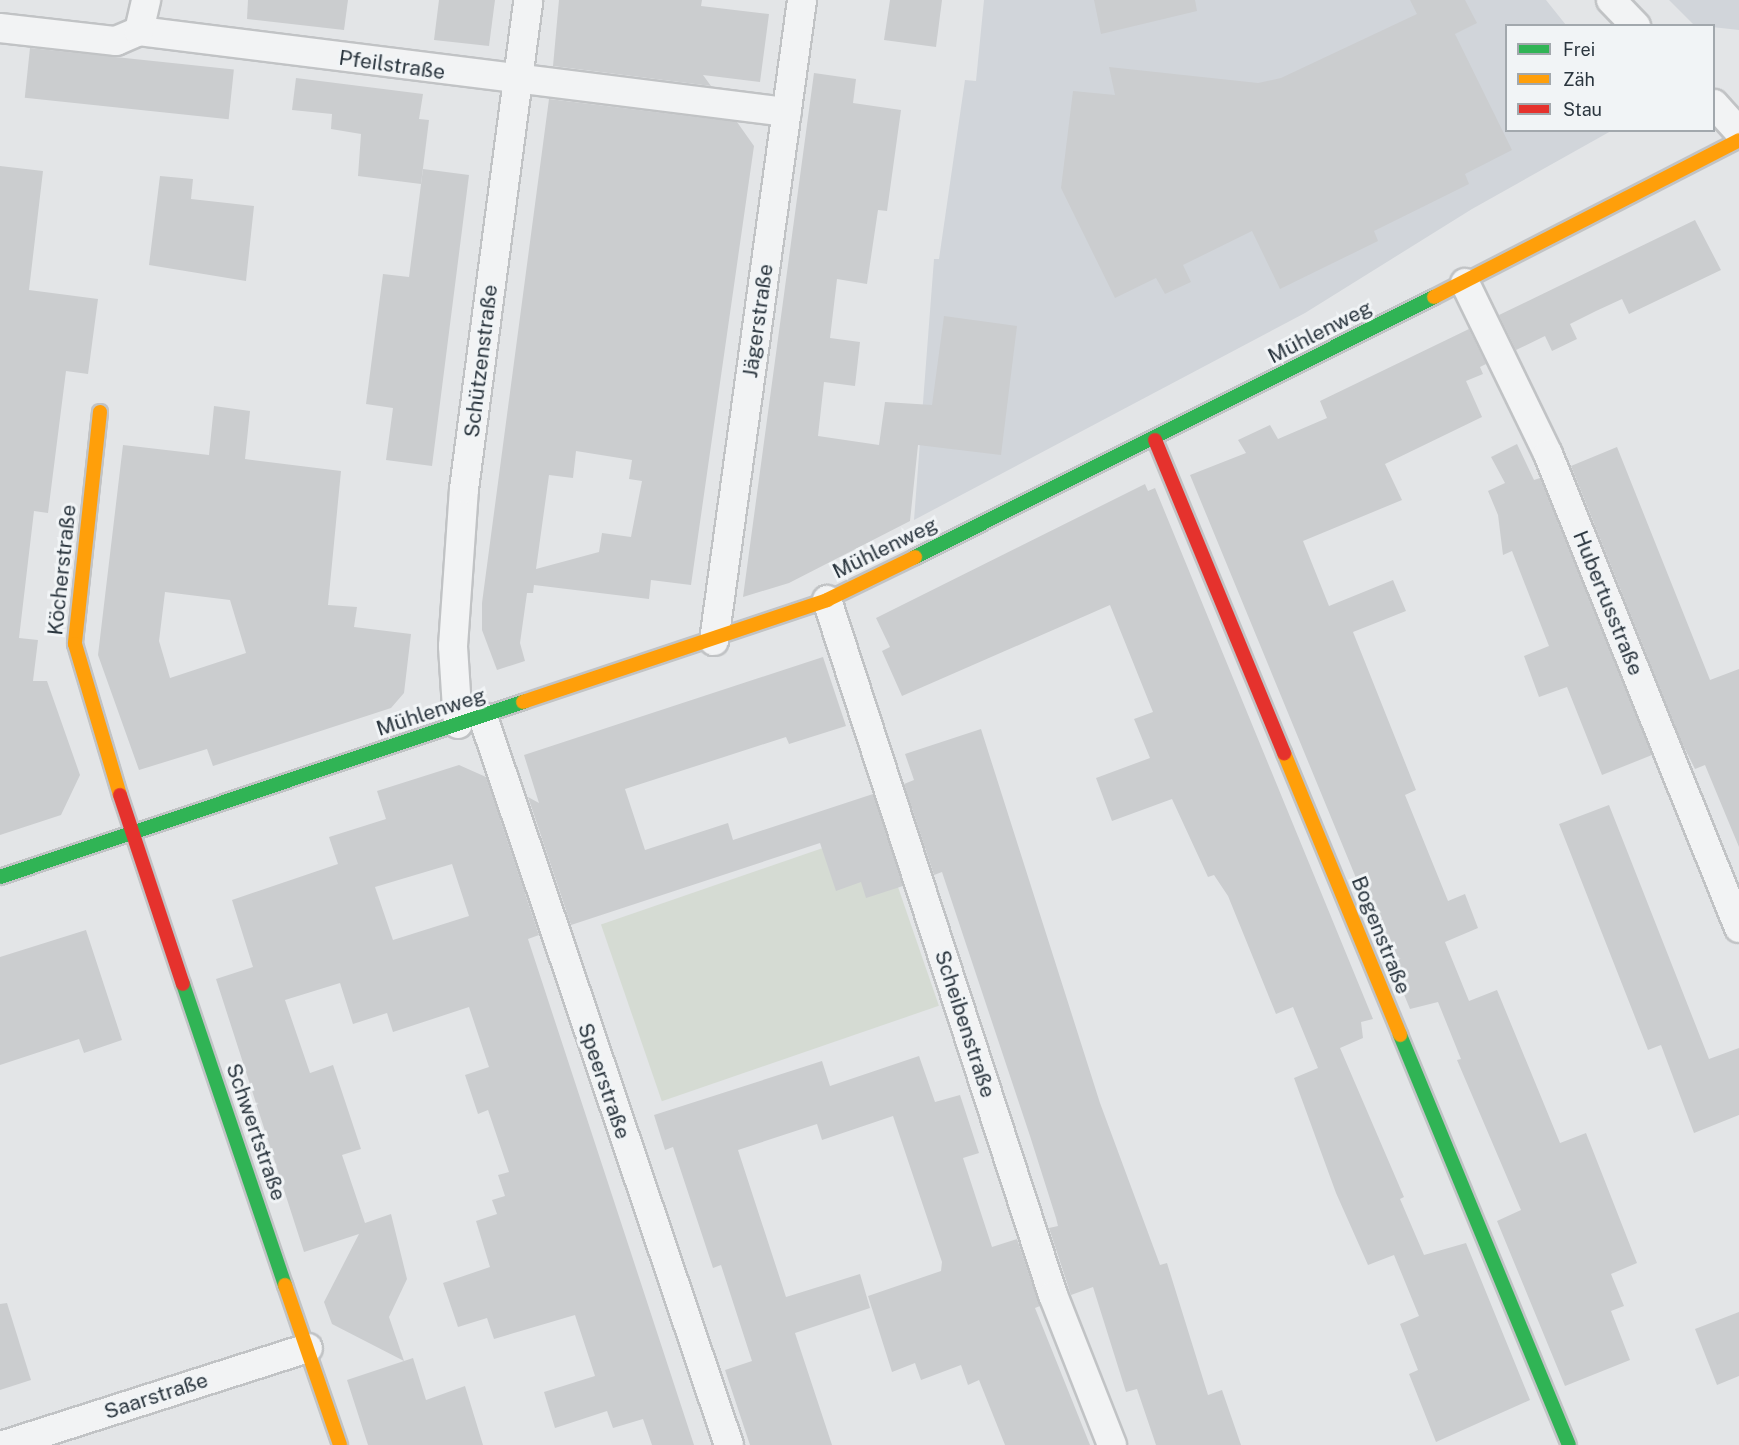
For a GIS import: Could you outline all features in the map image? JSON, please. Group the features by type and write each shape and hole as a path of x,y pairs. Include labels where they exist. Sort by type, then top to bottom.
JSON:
{"street":[{"path":"139,31 146,0"},
{"name":"Schützenstraße","path":"470,720 453,646 464,489 528,0"},
{"name":"Jägerstraße","path":"714,641 802,0"},
{"path":"1611,0 1634,24"},
{"name":"Pfeilstraße","path":"0,28 116,41 139,31 516,82 787,112"},
{"path":"1715,106 1739,132"},
{"name":"Mühlenweg","path":"0,877 714,641 827,600 1155,440 1465,283 1739,140"},
{"name":"Hubertusstraße","path":"1465,283 1548,454 1739,928"},
{"name":"Köcherstraße","path":"100,412 75,644 131,833"},
{"name":"Bogenstraße","path":"1155,440 1569,1445"},
{"name":"Scheibenstraße","path":"827,600 1053,1295 1112,1445"},
{"name":"Speerstraße","path":"470,720 729,1445"},
{"name":"Schwertstraße","path":"131,833 340,1445"},
{"name":"Saarstraße","path":"4,1445 308,1348"}],"shaded area":[{"path":"984,0 1546,0 1565,24 1505,24 1505,132 1609,132 1472,209 1305,313 914,520 934,259 939,259 965,80 976,81"},
{"path":"1669,0 1739,0 1739,30 1715,27 1715,24 1693,24"},
{"path":"878,829 939,1006 662,1101 601,924"}],"building":[{"path":"248,0 348,0 344,30 247,19"},
{"path":"439,0 495,0 489,46 434,40"},
{"path":"559,0 702,0 701,6 769,14 760,82 703,75 711,86 553,66"},
{"path":"890,0 942,0 936,47 884,40"},
{"path":"1094,0 1195,0 1197,11 1101,34"},
{"path":"1410,0 1465,0 1477,23 1455,34 1512,150 1465,174 1469,184 1374,231 1378,241 1280,289 1252,231 1183,265 1191,282 1165,294 1156,278 1115,298 1061,188 1073,91 1115,95 1109,67 1258,83 1281,78 1417,14"},
{"path":"30,48 234,69 229,119 25,98"},
{"path":"814,73 856,79 853,103 901,110 887,211 878,210 867,284 837,279 830,338 860,342 855,386 824,382 818,436 879,445 885,402 932,405 944,316 1017,326 1001,455 918,445 910,521 789,583 743,597"},
{"path":"296,78 423,94 419,119 429,120 421,184 358,176 361,134 331,129 332,114 292,110"},
{"path":"549,99 737,122 754,146 691,585 651,580 649,599 534,585 533,593 527,593 520,643 525,661 497,670 482,630 482,603","holes":["576,451 632,460 629,479 642,481 631,537 602,533 599,552 536,569 549,475 573,478"]},
{"path":"0,166 43,171 29,290 98,299 88,374 66,371 48,513 34,511 19,638 38,640 33,681 47,681 80,775 61,815 0,835"},
{"path":"423,169 469,175 432,466 386,460 393,408 366,404 383,274 409,277"},
{"path":"160,176 193,179 191,199 254,206 246,281 149,265"},
{"path":"1695,220 1721,270 1629,314 1622,299 1596,311 1570,324 1577,339 1552,351 1545,336 1516,350 1499,315"},
{"path":"1469,329 1486,364 1480,367 1483,374 1466,381 1482,417 1385,464 1402,500 1303,541 1329,606 1393,580 1406,611 1353,632 1416,790 1405,795 1448,901 1465,894 1478,928 1445,942 1469,1001 1497,990 1560,1143 1586,1133 1637,1263 1611,1274 1624,1306 1611,1311 1630,1360 1565,1386 1497,1221 1521,1210 1457,1060 1461,1059 1438,1002 1410,1009 1190,475 1246,453 1238,440 1270,425 1278,439 1327,418 1320,401"},
{"path":"214,406 250,411 245,459 341,471 328,605 357,607 354,627 411,634 404,693 391,708 213,766 207,749 139,770 98,655 123,445 209,455","holes":["165,592 230,600 246,653 170,678 159,641"]},
{"path":"1517,444 1534,480 1540,478 1652,755 1602,775 1567,687 1539,697 1524,656 1549,646 1512,551 1503,555 1498,515 1488,491 1505,483 1491,457"},
{"path":"1617,447 1710,680 1739,669 1739,847 1705,765 1695,769 1682,743 1571,466"},
{"path":"1145,484 1148,491 1155,488 1373,1019 1361,1022 1363,1038 1340,1048 1404,1197 1400,1199 1424,1255 1466,1243 1530,1400 1436,1442 1409,1374 1418,1370 1400,1324 1419,1316 1394,1255 1368,1265 1336,1193 1294,1078 1318,1068 1293,1007 1276,1014 1228,896 1214,875 1208,877 1172,799 1112,821 1096,778 1150,758 1134,719 1153,712 1110,605 902,696 882,651 890,647 876,618"},
{"path":"823,657 846,726 789,744 786,737 625,789 645,850 728,823 733,840 873,794 903,886 866,898 861,882 836,891 820,843 571,925 528,797 539,803 524,755"},
{"path":"981,729 1100,1103 1160,1265 1167,1263 1208,1395 1222,1390 1241,1445 1156,1445 1137,1389 1126,1392 1093,1287 1071,1295 1049,1228 1058,1226 1056,1218 1030,1136 942,872 934,875 904,784 914,780 905,754"},
{"path":"459,765 486,777 539,935 528,939 694,1445 652,1445 643,1419 613,1428 607,1411 555,1428 544,1392 595,1376 575,1315 494,1339 487,1318 458,1327 443,1283 490,1267 476,1221 497,1214 492,1200 505,1196 498,1175 509,1172 488,1110 478,1114 465,1075 489,1067 469,1007 393,1032 387,1013 353,1024 340,983 285,1000 310,1073 333,1065 361,1149 342,1155 365,1223 391,1214 407,1279 389,1317 404,1361 332,1324 324,1302 359,1234 304,1252 216,979 253,967 232,900 338,864 329,837 386,819 377,791","holes":["452,864 469,916 393,940 375,887"]},
{"path":"1609,805 1709,1059 1739,1048 1739,1115 1694,1133 1661,1045 1648,1050 1559,824"},
{"path":"86,930 122,1040 84,1053 79,1039 0,1065 0,957"},
{"path":"919,1056 935,1102 960,1095 979,1153 963,1158 992,1247 1017,1239 1040,1306 1035,1308 1090,1445 1005,1445 979,1380 968,1385 961,1365 921,1380 915,1363 892,1372 868,1296 941,1271 942,1262 893,1116 822,1140 817,1124 738,1150 786,1297 860,1274 870,1308 795,1333 832,1445 750,1445 725,1370 752,1361 721,1265 713,1268 673,1147 665,1150 654,1115 822,1061 830,1086"},
{"path":"7,1303 31,1380 0,1390 0,1304"},
{"path":"1739,1312 1739,1376 1717,1385 1695,1329"},
{"path":"413,1358 426,1400 465,1386 483,1445 368,1445 347,1380"}],"traffic: fast":[{"path":"915,557 1434,297"},
{"path":"0,877 523,702"},
{"path":"183,984 285,1285"},
{"path":"1400,1035 1569,1445"}],"traffic: slow":[{"path":"1434,297 1739,140"},
{"path":"100,412 75,644 120,795"},
{"path":"523,702 827,600 915,557"},
{"path":"1284,753 1400,1035"},
{"path":"285,1285 340,1445"}],"traffic: jam":[{"path":"1155,440 1284,753"},
{"path":"120,795 183,984"}]}
